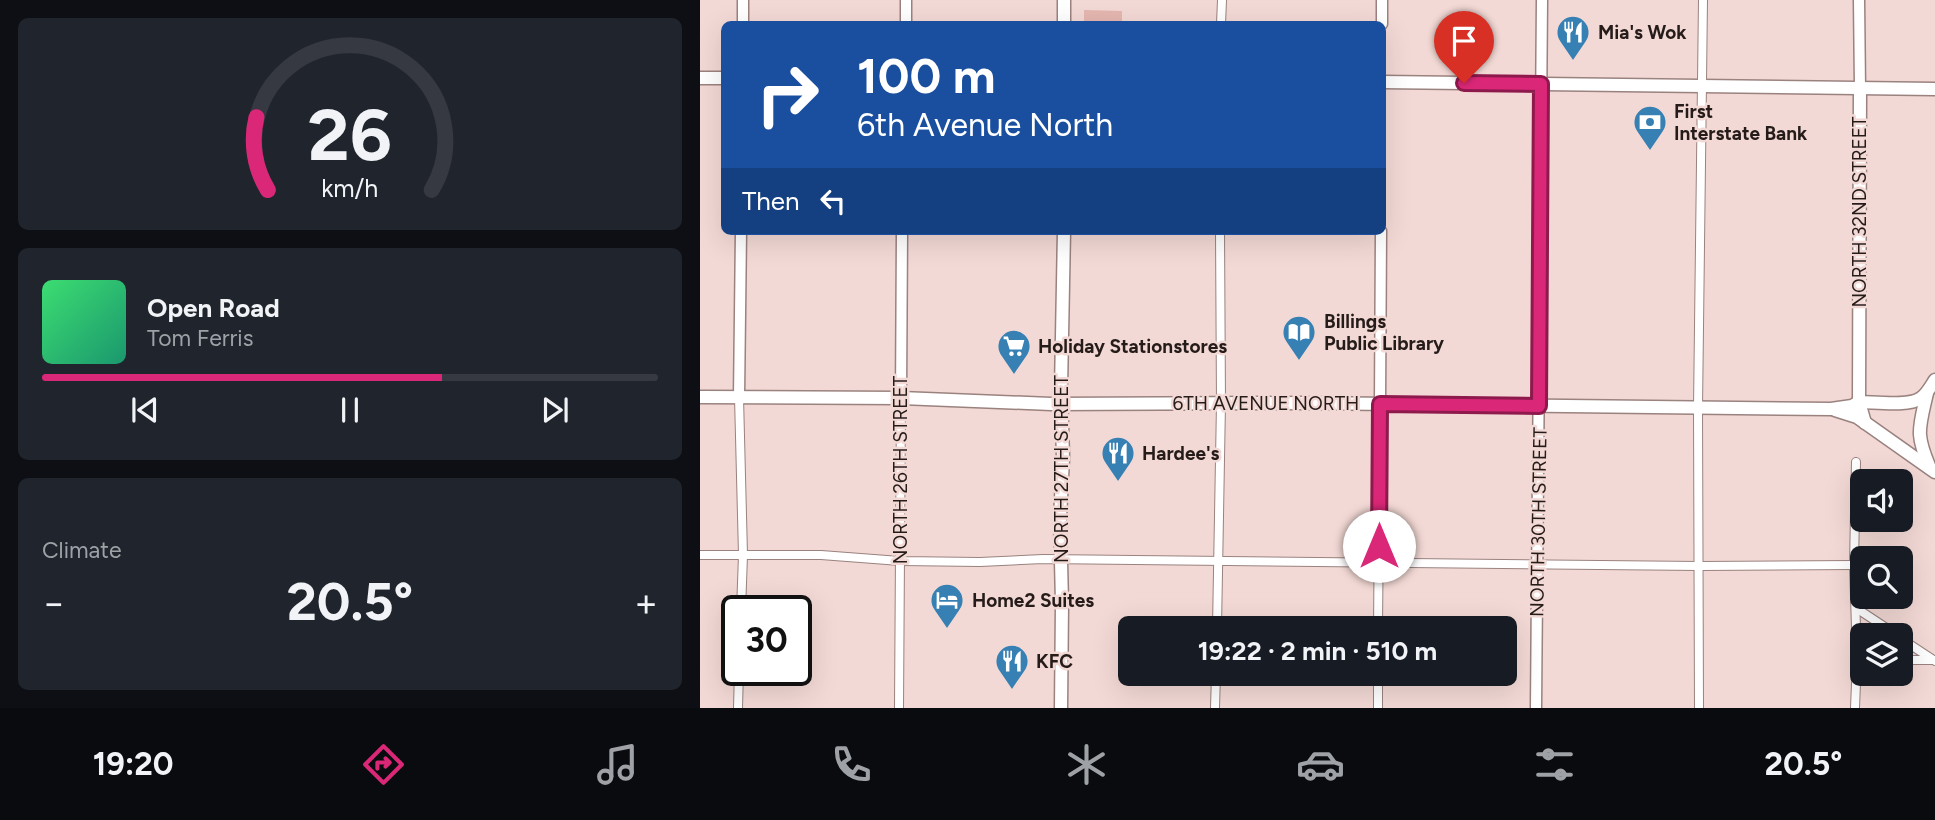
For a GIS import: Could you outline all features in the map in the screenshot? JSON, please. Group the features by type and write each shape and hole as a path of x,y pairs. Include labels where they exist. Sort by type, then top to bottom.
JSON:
{"main road":[{"path":"1064,0 1064,21"},
{"path":"700,78 721,78"},
{"path":"1386,82 1935,89"},
{"name":"NORTH 32ND STREET","path":"1860,88 1858,402 1865,423"},
{"name":"NORTH 27TH STREET","path":"1061,708 1064,235"},
{"path":"1932,470 1920,444 1919,428 1927,393 1935,380"},
{"name":"6TH AVENUE NORTH","path":"700,397 901,398 1062,404 1831,409 1852,406 1858,402 1911,403 1920,400 1927,393"},
{"name":"6TH AVENUE NORTH","path":"1831,409 1857,417 1932,470"}],"street":[{"path":"743,0 743,21"},
{"path":"906,0 906,21"},
{"path":"1222,0 1222,21"},
{"path":"1382,0 1382,21"},
{"name":"NORTH 30TH STREET","path":"1536,708 1542,0"},
{"path":"1699,708 1698,408 1703,0"},
{"name":"NORTH 32ND STREET","path":"1859,0 1860,88"},
{"path":"741,235 739,397 742,595"},
{"name":"NORTH 26TH STREET","path":"899,708 902,235"},
{"path":"1217,616 1221,403 1220,235"},
{"path":"1378,616 1381,235"},
{"path":"1854,546 1856,462"},
{"path":"700,555 821,555 900,561 980,562 1060,559 1699,566 1850,565"},
{"path":"1858,609 1879,623"},
{"path":"1913,645 1935,660"},
{"path":"1913,660 1935,660"},
{"path":"738,708 739,686"},
{"path":"1215,708 1216,686"},
{"path":"1378,686 1378,708"},
{"path":"1855,708 1857,686"}],"shaded area":[{"path":"1084,10 1122,11 1122,21 1084,21"}],"place":[{"name":"Mia's Wok","path":"1573,62"},
{"name":"First Interstate Bank","path":"1650,152"},
{"name":"Billings Public Library","path":"1299,362"},
{"name":"Holiday Stationstores","path":"1014,376"},
{"name":"Hardee's","path":"1118,483"},
{"name":"Home2 Suites","path":"947,630"},
{"name":"KFC","path":"1012,691"}],"route":[{"path":"1379,546 1380,404 1539,406 1541,84 1464,83"}]}
